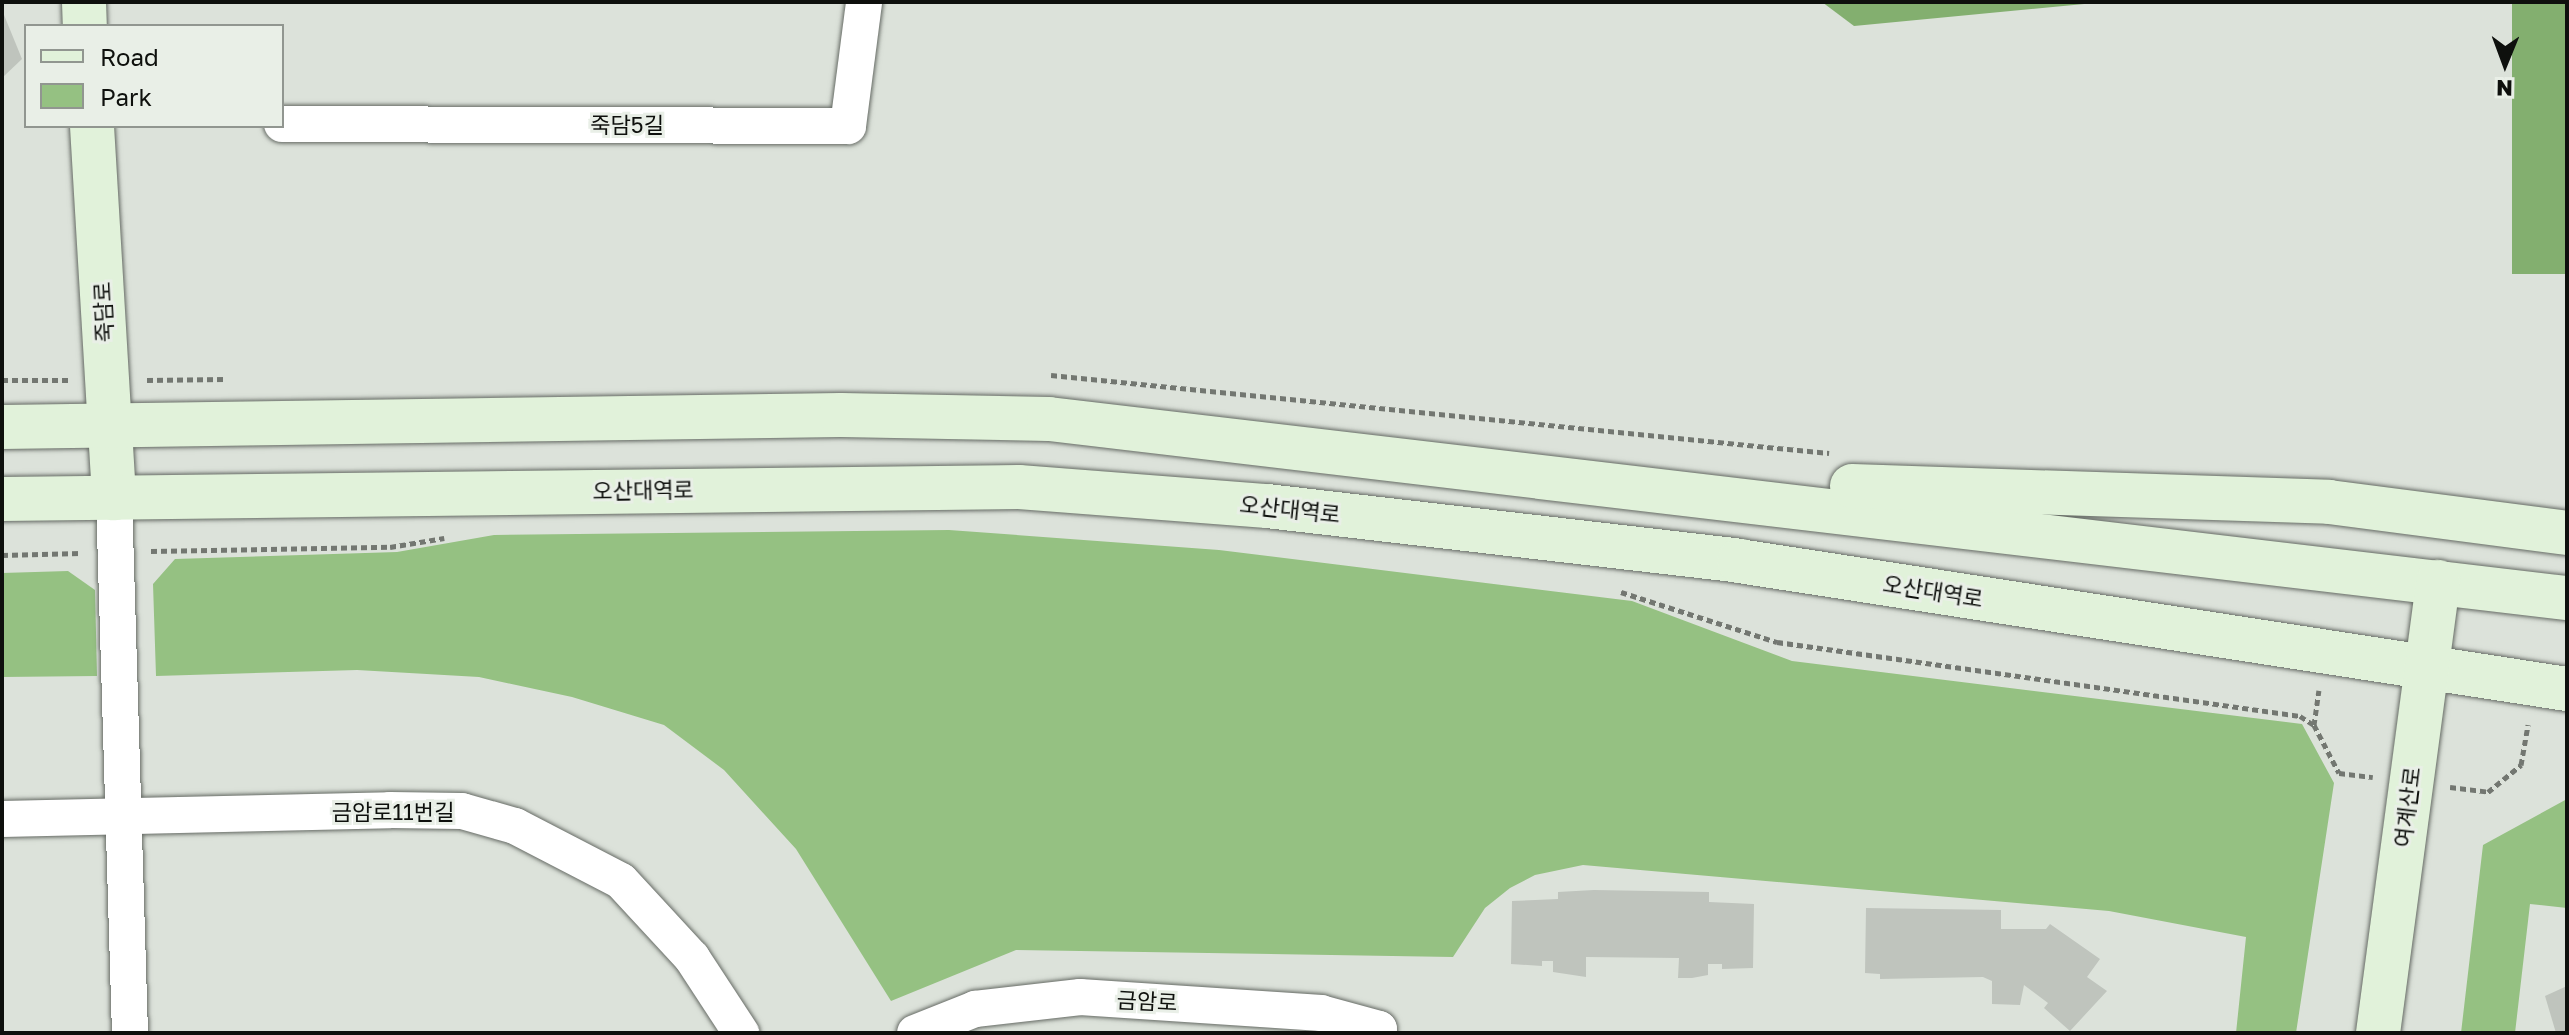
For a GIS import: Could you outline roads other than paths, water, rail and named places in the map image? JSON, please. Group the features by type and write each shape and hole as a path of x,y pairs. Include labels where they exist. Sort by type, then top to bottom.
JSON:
{"main road":[{"path":"84,2 85,24"},
{"name":"죽담로","path":"92,128 114,498"},
{"path":"2,427 841,415 1049,419 1624,483 2567,598"},
{"path":"1624,483 1923,487 2329,502 2567,533"},
{"name":"오산대역로","path":"2,499 906,486 1050,489 1267,506 1723,559 2556,690"},
{"name":"여계산로","path":"2378,1033 2438,582"}],"street":[{"name":"죽담5길","path":"284,124 848,126 864,2"},
{"path":"114,498 127,819 130,1033"},
{"name":"금암로11번길","path":"2,819 127,819 390,810 462,811 515,826 621,881 692,958 741,1033"},
{"name":"금암로","path":"915,1033 975,1009 1080,997 1321,1013 1379,1029 1378,1033"}]}
